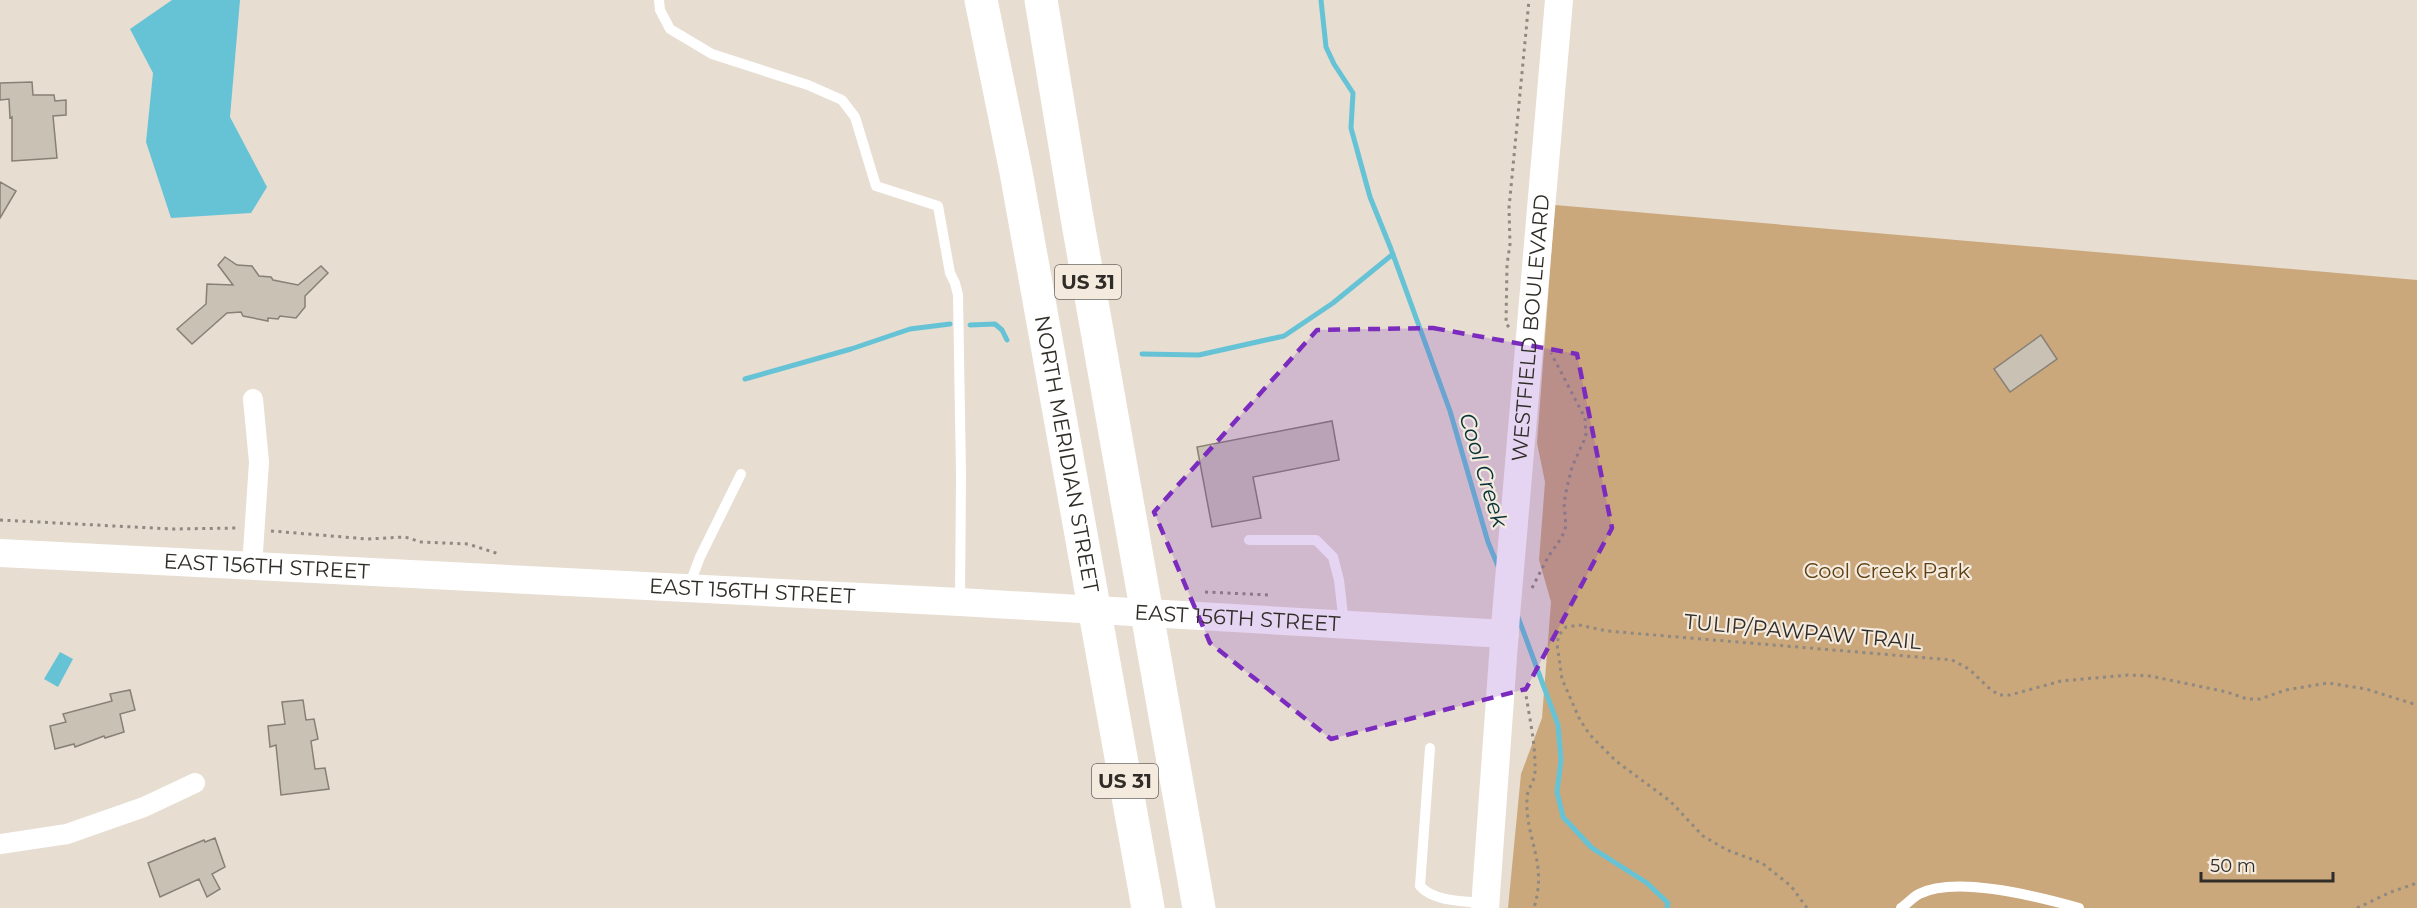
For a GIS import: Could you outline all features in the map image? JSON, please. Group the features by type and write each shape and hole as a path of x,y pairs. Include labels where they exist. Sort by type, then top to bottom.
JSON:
{"highway":[{"name":"NORTH MERIDIAN STREET","path":"981,0 1016,172 1148,908"},
{"name":"US 31","path":"1041,0 1076,212 1199,908"}],"street":[{"name":"WESTFIELD BOULEVARD","path":"1485,905 1506,624 1559,0"},
{"path":"252,567 259,462 253,399"},
{"name":"EAST 156TH STREET","path":"0,553 960,602 1344,625 1506,624"},
{"path":"0,844 67,834 144,807 195,783"}],"lane":[{"path":"659,0 660,10 670,29 712,54 808,86 842,100 855,117 876,186 938,206 950,273 958,295 960,602"},
{"path":"688,589 700,557 741,474"},
{"path":"1249,540 1316,540 1333,558 1339,580 1344,625"},
{"path":"1430,748 1420,886 1427,894 1485,905"},
{"path":"1901,908 1920,894 1939,888 1966,887 2003,890 2046,898 2079,908"}],"path":[{"path":"0,520 172,529 220,527 368,539 405,537 421,542 468,544 501,555"},
{"name":"TULIP/PAWPAW TRAIL","path":"1807,908 1791,886 1762,863 1702,836 1670,801 1616,761 1590,735 1580,720 1562,679 1557,644 1559,634 1566,627 1579,625 1607,631 1952,660 1969,669 1999,695 2010,695 2061,681 2128,675 2151,676 2226,692 2247,699 2260,699 2286,690 2328,683 2366,689 2417,705"},
{"path":"1527,703 1535,776 1527,797 1540,876 1534,908"},
{"path":"2357,908 2417,883"}],"highlighted area":[{"path":"1433,328 1577,354 1612,528 1526,689 1331,739 1210,643 1154,512 1317,330"}],"green space":[{"name":"Cool Creek Park","path":"1555,205 2417,280 2417,908 1508,908 1521,774 1542,718 1551,602 1539,560 1545,482 1537,443"}],"water":[{"path":"172,0 240,0 230,117 267,187 251,213 171,218 146,142 153,73 130,29"},
{"path":"60,652 73,659 58,687 44,679"}],"building":[{"path":"32,82 33,95 54,95 55,101 66,100 66,115 53,116 57,158 12,161 12,117 10,118 9,99 0,100 0,83"},
{"path":"0,182 16,191 0,218"},
{"path":"225,257 237,265 252,266 259,276 298,285 321,266 328,273 305,296 305,307 296,318 280,316 278,319 268,318 268,321 243,316 241,312 227,313 192,344 177,329 206,304 207,284 233,285 218,265"},
{"path":"2041,335 2057,359 2010,392 1994,369"},
{"path":"1332,421 1339,460 1253,477 1261,518 1212,527 1197,447"},
{"path":"130,690 135,710 120,714 124,732 105,738 104,736 75,747 74,744 55,749 50,726 66,722 63,714 112,701 110,694"},
{"path":"303,700 306,720 314,719 318,739 311,741 315,769 325,768 329,789 281,795 276,745 270,747 268,726 285,724 282,702"},
{"path":"215,838 225,867 212,874 220,889 207,897 199,879 160,897 148,863 204,840 205,842"}],"waterway":[{"name":"Cool Creek","path":"1321,0 1326,47 1353,93 1351,128 1370,197 1450,411 1488,542 1498,566"},
{"path":"1142,354 1199,355 1284,336 1333,303 1393,254"},
{"path":"745,379 851,349 910,329 950,324"},
{"path":"970,325 995,324 1002,330 1007,340"},
{"name":"Cool Creek","path":"1518,617 1558,725 1561,760 1557,792 1563,817 1592,848 1647,883 1668,903 1667,908"}]}
